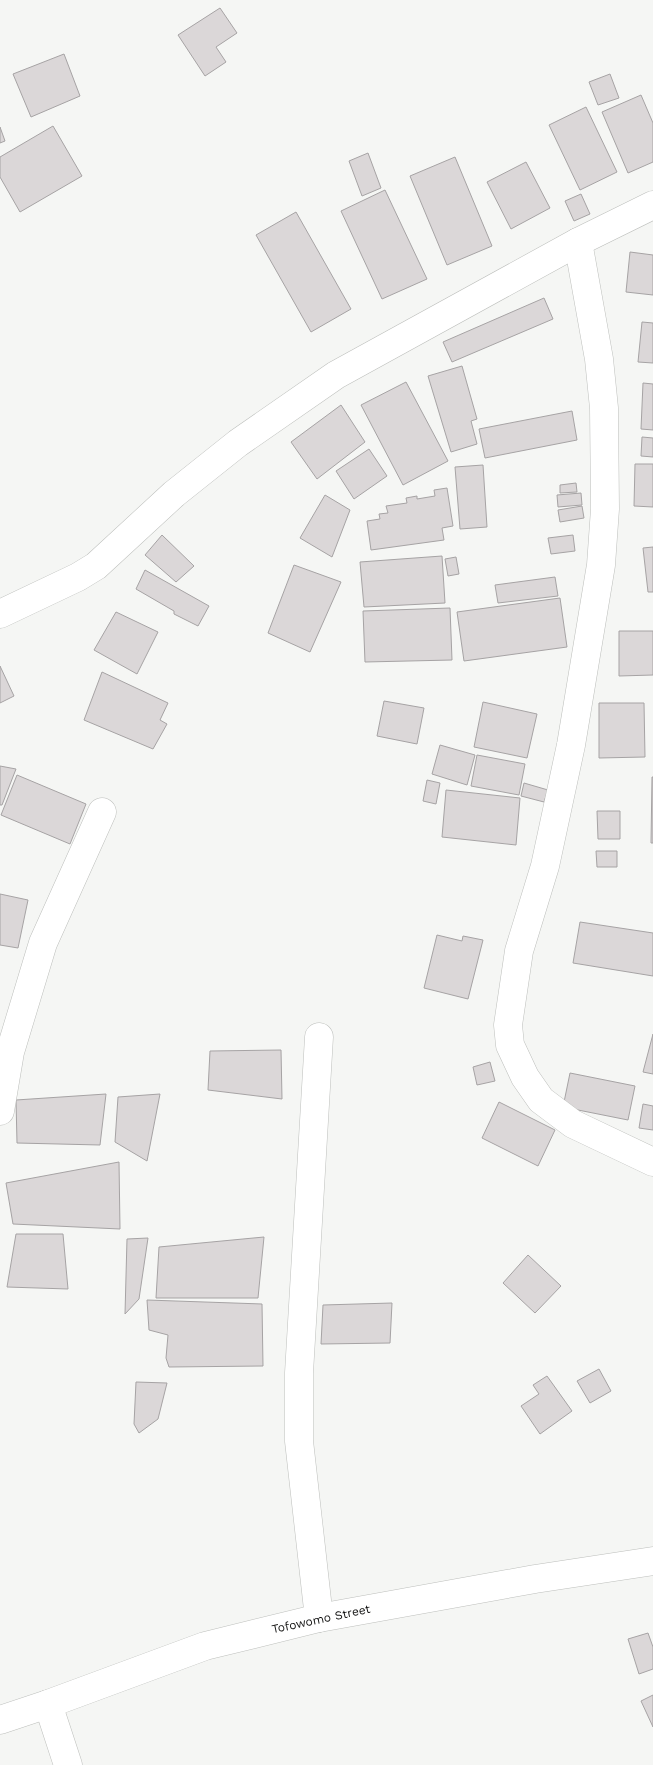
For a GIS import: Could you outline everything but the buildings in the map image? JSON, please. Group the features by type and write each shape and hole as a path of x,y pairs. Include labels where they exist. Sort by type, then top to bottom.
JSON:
{"street":[{"path":"0,614 78,577 96,566 174,494 238,443 336,375 578,242 653,205"},
{"path":"578,242 599,359 604,408 605,500 601,565 571,746 545,866 519,951 508,1025 510,1045 525,1077 541,1100 573,1124 653,1162"},
{"path":"0,1111 10,1052 43,943 102,812"},
{"path":"319,1037 299,1373 299,1441 319,1618"},
{"name":"Tofowomo Street","path":"1,1716 48,1704 205,1646 319,1618 535,1579 653,1561"},
{"path":"48,1704 68,1765"}]}
